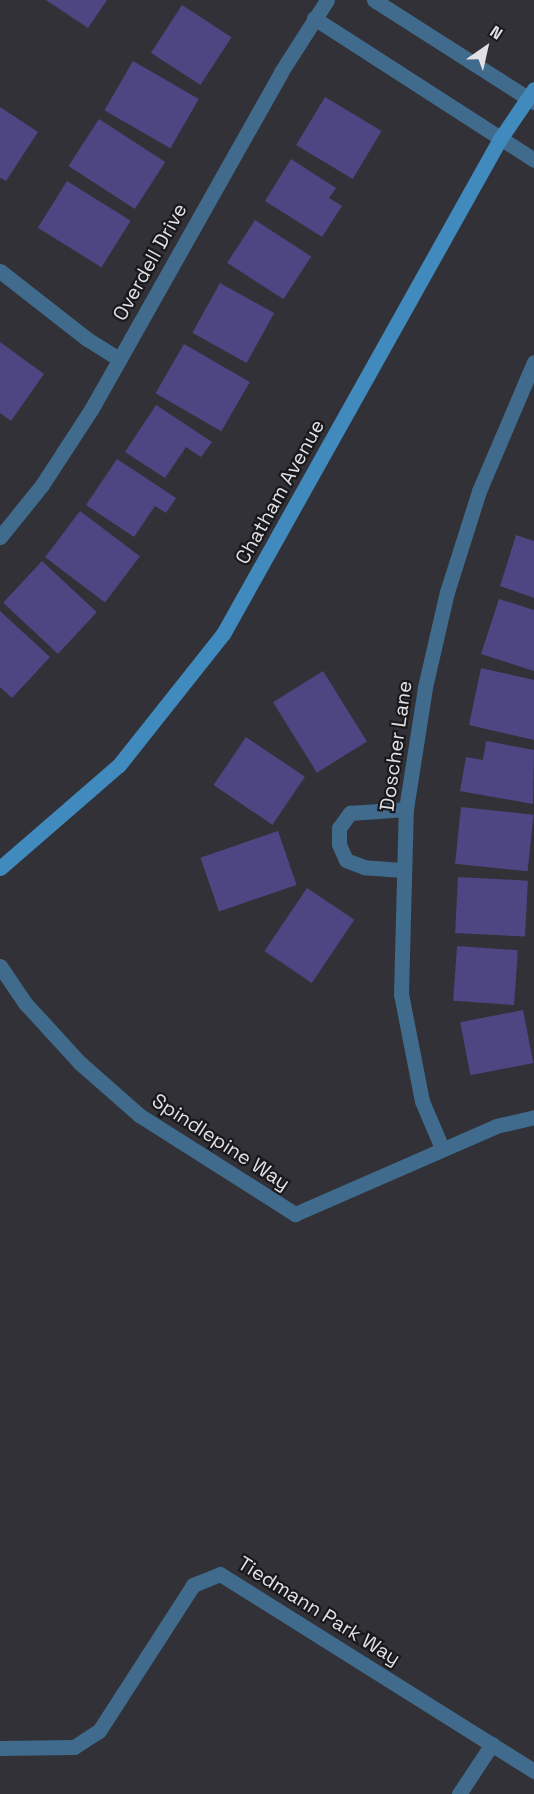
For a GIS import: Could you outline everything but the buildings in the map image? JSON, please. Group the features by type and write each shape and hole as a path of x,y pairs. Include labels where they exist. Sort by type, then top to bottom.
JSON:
{"street":[{"name":"Overdell Drive","path":"0,537 42,485 119,359 314,18 327,0"},
{"path":"374,0 532,96"},
{"path":"314,18 534,160"},
{"name":"Chatham Avenue","path":"0,868 119,765 223,634 500,139 532,96"},
{"path":"0,271 87,339 119,359"},
{"name":"Doscher Lane","path":"442,1148 422,1101 401,994 406,809 424,687 447,592 479,491 534,362"},
{"path":"403,870 346,860 339,844 339,828 350,813 406,809"},
{"name":"Spindlepine Way","path":"0,966 25,1004 80,1063 139,1115 295,1214 496,1126 534,1117"},
{"name":"Tiedmann Park Way","path":"0,1748 74,1748 99,1731 193,1585 220,1574 534,1771"},
{"path":"459,1794 492,1744"}]}
